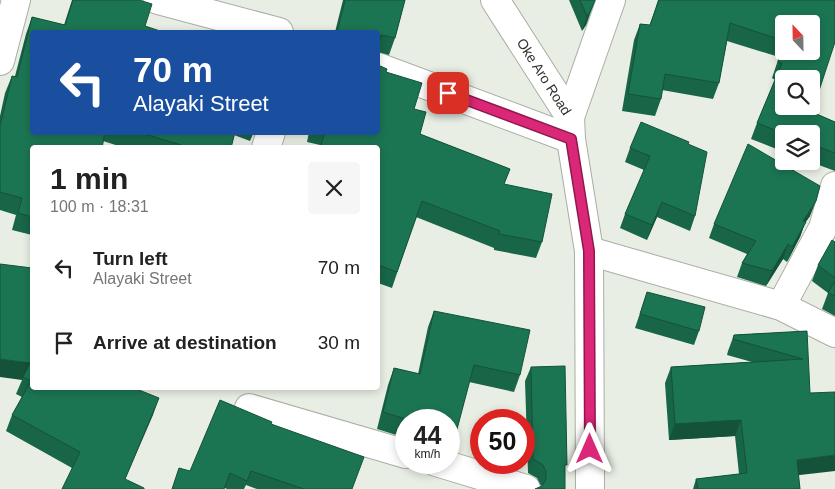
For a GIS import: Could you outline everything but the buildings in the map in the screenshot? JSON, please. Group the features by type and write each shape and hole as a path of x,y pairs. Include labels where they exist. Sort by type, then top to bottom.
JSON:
{"street":[{"path":"0,61 16,0"},
{"path":"158,0 271,30"},
{"name":"Oke Aro Road","path":"495,0 570,128 589,251 590,489"},
{"path":"380,68 570,128 611,0"},
{"path":"781,306 829,227 835,186"},
{"path":"589,251 781,306 835,333"},
{"path":"249,408 395,451"},
{"path":"460,469 526,489"}],"route":[{"path":"448,93 571,139 589,251 590,449"}]}
